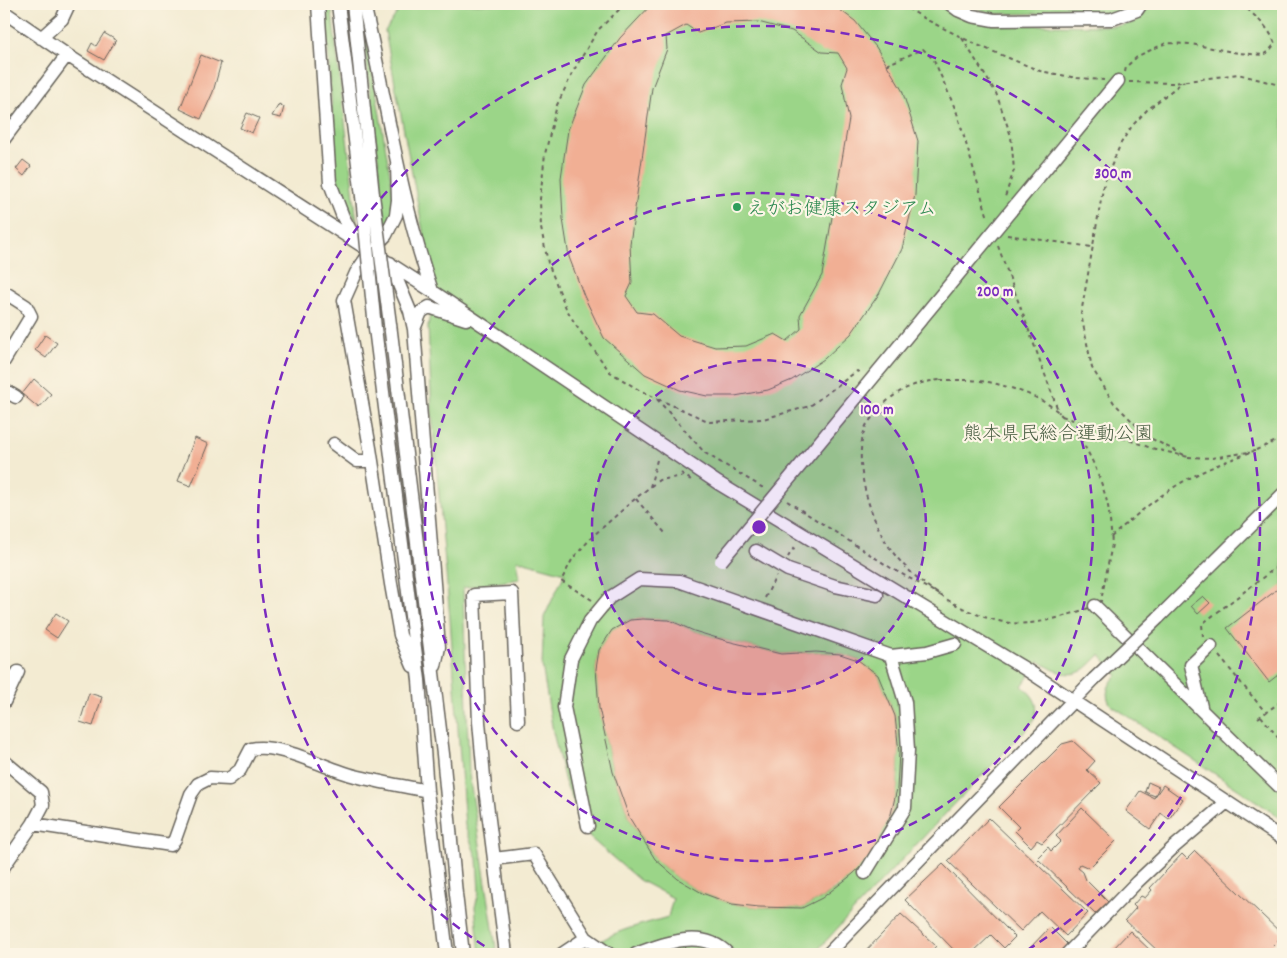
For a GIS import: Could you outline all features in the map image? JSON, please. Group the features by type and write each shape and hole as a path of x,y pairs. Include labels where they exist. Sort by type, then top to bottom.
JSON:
{"street":[{"path":"42,38 62,20 69,4"},
{"path":"318,4 330,183 343,217 358,244"},
{"path":"338,4 367,196 390,324 443,754 463,954"},
{"path":"354,4 376,328 420,680 427,791 447,954"},
{"path":"364,4 389,121 396,164 419,251 432,291"},
{"path":"950,4 966,14 994,20 1112,19 1137,10 1141,4"},
{"path":"4,12 67,55 390,263 718,483 1027,670 1283,839"},
{"path":"4,139 67,55"},
{"path":"721,561 870,380 1121,82"},
{"path":"396,164 398,200 396,215 386,235 371,251 356,272 344,300 400,635 420,680"},
{"path":"390,263 410,310 414,329 439,647 433,677"},
{"path":"4,292 26,306 31,316 4,361"},
{"path":"414,329 421,312 429,307 482,325"},
{"path":"4,390 16,397"},
{"path":"334,444 357,461 372,461"},
{"path":"828,954 1073,700 1283,494"},
{"path":"756,551 788,570 835,586 877,595"},
{"path":"588,826 564,707 571,659 590,621 609,598 639,579 679,581 891,656 927,652 955,644"},
{"path":"506,954 485,788 474,595 512,593 518,721"},
{"path":"1095,606 1283,790"},
{"path":"1201,708 1191,665 1211,646"},
{"path":"865,873 905,808 908,750 905,702 891,656"},
{"path":"4,702 18,672"},
{"path":"33,824 171,846 192,794 198,784 210,778 229,779 240,770 251,749 260,747 282,751 354,775 427,791"},
{"path":"4,761 41,792 43,805 33,824 4,866"},
{"path":"1067,954 1136,882 1227,802"},
{"path":"494,859 534,854 586,938 608,954"},
{"path":"562,954 586,938"},
{"path":"636,954 664,943 689,939 711,943 728,954"}],"path":[{"path":"624,4 598,30 574,70 557,105 546,154 540,199 541,228 548,263 566,308 590,346 610,372 638,390 710,422 763,419 810,406 857,371 870,380"},
{"path":"900,4 961,37 1040,71 1077,78 1121,82 1184,81 1238,74 1283,86"},
{"path":"1121,82 1126,67 1138,56 1166,43 1191,44 1238,53 1262,55 1267,53 1275,44 1273,39 1259,20 1242,4"},
{"path":"961,37 996,93 1011,136 1014,170 1002,206"},
{"path":"886,65 922,49 934,60 957,114 993,233 1060,415 1151,448 1188,457 1212,458 1255,451"},
{"path":"1184,81 1147,110 1132,126 1121,143 1104,183 1081,314 1092,368 1114,403 1148,437 1188,457"},
{"path":"993,233 1093,247"},
{"path":"782,498 891,568 966,610 1000,621 1034,623 1095,606 1101,601 1112,544 1108,506 1096,468 1076,433 1055,410 1032,396 997,384 971,380 940,380 919,382 902,389 881,407 866,425 862,444 862,468 865,495 876,523 894,554 940,595"},
{"path":"656,398 705,452 765,488"},
{"path":"1111,537 1136,515 1187,479 1283,438"},
{"path":"650,487 658,455"},
{"path":"594,601 562,581 573,558 594,535 658,480 684,476"},
{"path":"636,498 665,534"},
{"path":"759,609 781,566 796,544"},
{"path":"1266,713 1202,635 1202,624 1283,562"},
{"path":"1258,718 1283,700"},
{"path":"1261,716 1283,744"}],"green space":[{"path":"325,4 331,4 357,222 342,195 336,172"},
{"name":"熊本県民総合運動公園","path":"403,4 939,4 951,12 975,21 1002,25 1112,26 1125,25 1139,19 1150,4 1283,4 1283,819 1111,705 1107,693 1117,675 1100,655 1085,669 1073,674 1049,668 1039,661 1022,686 1034,699 1037,708 1031,725 814,954 586,954 602,940 624,930 668,917 673,898 639,880 589,837 565,782 553,732 542,665 544,617 565,573 517,560 520,579 463,588 469,774 497,954 480,954 475,907 479,892 477,859 465,826 450,619 432,415 428,326 434,289 385,31","holes":["630,620 669,620 694,631 781,654 816,652 840,654 858,660 878,675 895,716 899,752 897,789 891,814 870,857 836,889 822,898 802,908 759,907 732,904 702,893 678,879 655,859 629,817 613,772 599,708 596,669 599,650 612,630"]},
{"path":"959,4 1136,4 1122,13 995,14"},
{"path":"360,8 394,198 393,210 386,228"}],"building":[{"path":"652,4 832,4 855,21 876,47 902,90 918,141 915,195 902,249 879,294 851,334 824,359 792,380 768,390 735,396 707,396 680,390 645,374 604,338 584,296 569,257 563,219 561,178 568,130 586,85 620,38","holes":["758,22 792,31 822,52 838,53 847,68 842,84 849,119 822,275 800,315 801,329 787,341 775,334 746,346 715,347 679,336 653,314 637,312 626,296 632,283 630,244 652,88 667,49 666,36 686,25 698,33 726,23"]},
{"path":"104,33 116,40 104,60 88,51 92,43 96,46"},
{"path":"201,55 221,63 213,92 201,119 180,109"},
{"path":"279,104 284,107 281,118 272,116"},
{"path":"247,113 259,118 252,133 240,128"},
{"path":"23,160 31,166 24,176 16,169"},
{"path":"45,335 57,343 46,358 35,350"},
{"path":"34,379 51,394 39,408 22,394"},
{"path":"195,438 208,444 191,486 178,481"},
{"path":"1283,585 1283,671 1269,682 1227,628"},
{"path":"1203,596 1210,603 1198,614 1191,606"},
{"path":"56,613 68,621 57,638 45,630"},
{"path":"630,620 669,620 694,631 781,654 816,652 840,654 858,660 878,675 895,716 899,752 897,789 891,814 871,857 822,898 802,908 732,904 702,893 678,879 655,859 629,817 613,772 599,708 596,669 599,650 612,630"},
{"path":"89,693 102,697 93,726 80,722"},
{"path":"1073,741 1095,761 1087,770 1101,783 1042,843 1037,840 1031,847 1015,831 1019,827 999,807 1062,744"},
{"path":"1148,782 1159,787 1155,796 1145,792"},
{"path":"1163,785 1183,799 1169,819 1161,813 1150,829 1126,811 1140,791 1154,798"},
{"path":"1082,808 1116,841 1089,868 1080,864 1078,868 1083,872 1086,880 1108,902 1095,914 1037,858 1048,847 1051,851 1061,841 1056,836"},
{"path":"989,818 1088,913 1066,936 1040,911 1021,931 948,861"},
{"path":"1195,851 1283,935 1264,954 1161,954 1125,920 1136,908 1133,905 1141,896 1145,898 1152,890 1150,888 1182,854 1187,859"},
{"path":"943,864 1015,937 1004,948 991,935 971,954 958,954 905,900"},
{"path":"901,914 936,946 929,954 863,954"},
{"path":"1050,927 1070,947 1063,954 1030,954 1027,951"},
{"path":"1130,931 1154,954 1114,954 1111,951"}],"place":[{"name":"えがお健康スタジアム","path":"737,207"}]}
